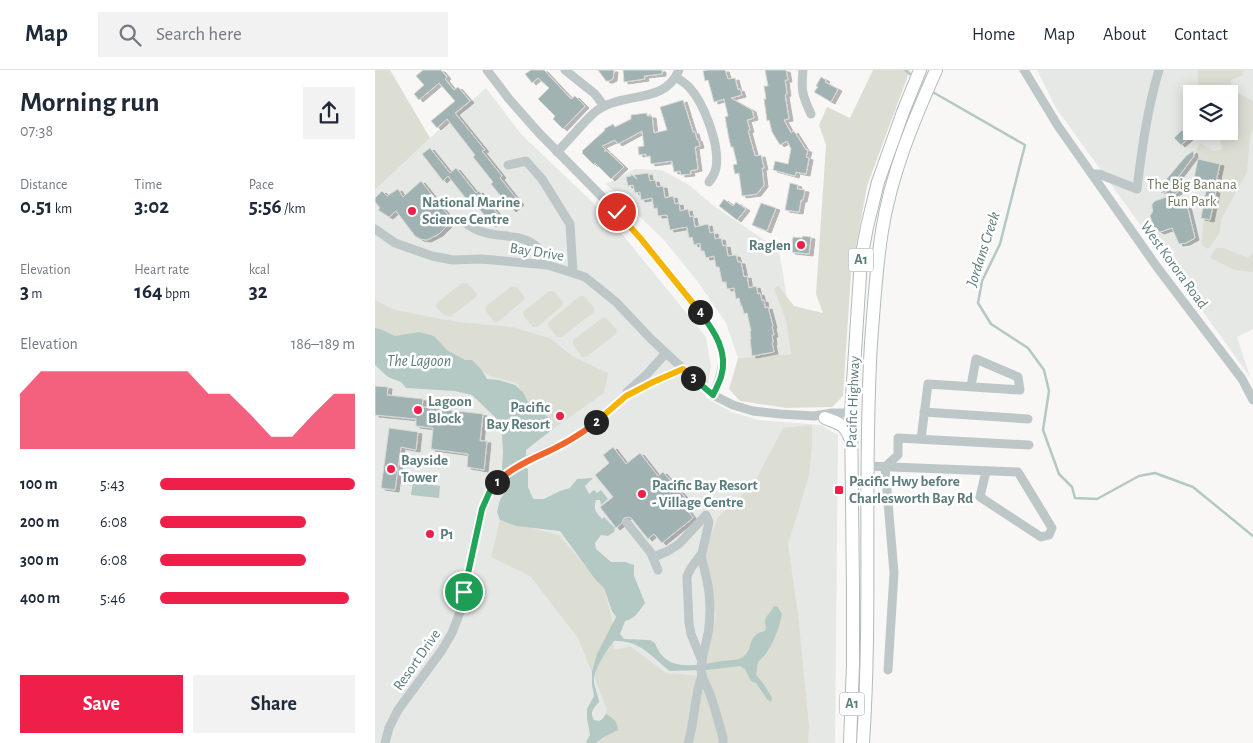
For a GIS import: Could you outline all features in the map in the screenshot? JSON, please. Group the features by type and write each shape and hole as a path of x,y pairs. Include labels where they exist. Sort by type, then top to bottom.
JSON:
{"highway":[{"name":"Pacific Highway","path":"850,743 853,664 851,440 861,260 878,182 920,70"},
{"name":"Pacific Highway","path":"863,743 867,622 868,411 874,302 882,230 889,196 902,151 936,70"},
{"path":"867,507 860,480 859,428 852,417 859,408 870,368"},
{"path":"837,413 849,405 852,397"},
{"path":"820,417 838,422 847,431 851,440"},
{"path":"865,721 869,730 869,743"}],"street":[{"path":"487,70 557,152 641,239 715,333 721,348 723,364 721,378 713,395"},
{"path":"565,70 595,94 604,106"},
{"path":"803,70 801,86 804,100 811,114"},
{"name":"West Korora Road","path":"1024,70 1058,126 1157,267 1242,378 1253,400"},
{"path":"1092,174 1099,174 1137,189 1147,116 1159,70"},
{"path":"557,152 593,114 604,106 621,100 643,97 659,92 677,74 697,98 709,123 717,161 716,170 709,182"},
{"path":"508,165 526,161 542,179 570,224 573,272"},
{"path":"462,221 483,232 525,239 533,243 541,251 548,265"},
{"name":"Bay Drive","path":"375,230 395,243 431,256 453,260 481,258 548,265 585,277 616,302 666,353 713,395 733,405 753,411 820,417"},
{"name":"Resort Drive","path":"626,396 627,392 666,353"},
{"path":"921,439 928,384 1020,390 1019,377 976,359 971,386"},
{"name":"Resort Drive","path":"385,743 389,728 399,710 443,650 452,633 460,612 482,509 490,491 503,475 528,460 571,440 586,430 626,396 683,369"},
{"path":"924,412 1028,419"},
{"path":"820,417 837,413 852,417"},
{"path":"820,417 852,417"},
{"path":"885,467 898,455 899,438 1029,445"},
{"path":"867,466 1018,472 1052,528 1049,535 1041,537 980,496 986,471"},
{"path":"885,467 894,573 888,670"},
{"path":"654,557 679,544 706,516 709,522 701,556 687,576 689,623 691,634 702,662"},
{"path":"627,523 654,557 658,570"},
{"path":"688,743 702,674 702,662 709,630 711,608 710,591 701,556"},
{"path":"702,674 723,743"}],"shaded area":[{"path":"375,70 390,70 430,138 375,190"},
{"path":"873,70 910,70 867,186 851,273 843,396 832,407 786,408 740,401 729,389 738,358 791,354 786,320 774,289 778,285 794,306 823,313 816,294 826,145 819,125 827,107 850,118"},
{"name":"The Big Banana Fun Park","path":"1037,70 1253,70 1253,329 1237,337 1250,377 1056,108"},
{"path":"1198,70 1244,70 1242,76 1231,80 1232,85 1198,85"},
{"name":"Pacific Bay Resort","path":"486,88 521,134 609,218 706,337 711,367 706,398 732,412 758,420 821,425 838,435 835,743 375,743 375,190"},
{"path":"1238,93 1253,101 1253,129 1250,138 1247,172 1221,220 1220,232 1208,249 1202,245 1203,219 1210,220 1220,164 1198,159 1196,151 1200,143 1214,151 1222,149 1220,140 1238,140"},
{"path":"635,169 662,170 689,185 714,206 779,250 786,292 791,354 738,358 726,323 698,282 664,240 606,184"},
{"path":"1216,248 1224,248 1248,258 1253,253 1253,272 1235,270 1210,258"},
{"path":"462,283 467,283 477,294 476,297 450,317 444,315 436,307 437,303"},
{"path":"512,286 517,287 524,296 524,300 498,322 494,322 485,310 486,306"},
{"path":"549,291 554,291 563,302 562,306 537,327 533,327 524,317 523,312"},
{"path":"580,296 584,296 594,308 594,312 562,337 557,337 548,325 549,322"},
{"path":"375,300 395,310 458,322 512,327 550,338 572,356 608,373 604,393 553,429 549,418 528,402 517,383 490,376 447,350 434,336 419,332 395,336 375,330"},
{"path":"604,317 617,330 616,334 586,357 582,357 573,344 573,340"},
{"path":"812,425 809,476 788,544 798,614 809,726 808,743 596,743 607,709 578,638 530,576 491,557 500,520 559,535 604,588 612,618 614,650 630,646 666,673 703,676 716,614 704,551 718,517 753,485 783,428"}],"water":[{"name":"The Lagoon","path":"375,328 395,336 419,332 434,336 447,350 465,360 472,360 487,379 499,380 515,385 523,392 528,402 549,418 553,429 526,450 528,487 533,499 544,499 570,488 577,479 593,478 585,486 589,494 594,490 597,493 601,490 608,499 601,505 600,500 596,500 595,509 602,519 604,517 615,528 614,532 608,536 601,535 595,543 596,549 611,562 625,562 634,565 634,576 645,603 634,617 625,621 620,634 624,639 650,640 655,643 660,653 667,659 683,665 736,660 745,655 755,636 765,631 766,618 774,606 778,607 782,614 779,627 771,646 758,662 756,675 772,698 771,702 756,683 751,681 745,669 740,666 707,670 670,671 639,646 623,641 614,641 602,658 595,673 594,683 599,702 592,715 594,720 600,721 606,714 615,720 618,730 596,743 586,742 590,735 587,709 594,696 592,672 597,654 616,617 604,588 595,579 560,531 516,526 500,520 497,512 500,500 508,487 508,481 502,468 502,436 498,420 472,395 455,391 406,388 401,382 388,377 375,365"},
{"path":"413,482 440,486 439,498 411,495"}],"building":[{"path":"423,70 441,70 447,77 445,79 454,90 458,87 470,101 455,113 485,150 482,151 520,203 512,210 491,184 493,182 473,157 475,155 447,119 437,128 431,121 455,101 439,83 419,100 414,94 424,85 416,76"},
{"path":"531,70 544,70 571,99 575,96 585,106 563,129 553,119 555,116 538,99 549,88 538,78 532,83 525,74"},
{"path":"598,70 614,70 613,79 606,81"},
{"path":"623,70 662,70 662,74 644,76 645,79 624,82"},
{"path":"725,70 728,79 735,78 738,90 740,89 742,95 731,98 752,110 754,118 747,120 750,130 748,131 755,156 761,155 764,168 762,168 764,185 757,194 742,196 739,173 735,174 733,165 737,164 729,139 725,117 728,116 724,99 714,102 708,80 705,81 703,71"},
{"path":"765,70 786,70 788,80 785,80 787,94 785,95 789,119 784,120 791,133 794,131 806,150 808,150 806,157 809,158 806,174 796,172 795,176 773,170 775,161 788,164 791,149 787,141 780,145 772,132 769,120 767,121 764,86 768,86"},
{"path":"821,77 826,80 825,82 838,89 831,102 814,92 818,87 816,86"},
{"path":"683,100 693,132 695,132 700,146 695,147 698,169 690,171 691,174 681,175 680,171 674,172 672,161 651,164 650,156 646,157 646,154 639,155 638,147 644,146 642,131 618,144 615,140 602,146 606,150 604,151 607,151 624,167 611,179 582,153 604,129 613,124 615,127 631,119 631,115 647,113 647,116 652,116 654,133 667,130 660,107"},
{"path":"1182,130 1183,140 1187,140 1181,145 1174,138"},
{"path":"430,148 450,173 456,168 476,193 479,191 501,218 492,225 471,198 468,201 448,176 443,181 422,154"},
{"path":"1193,151 1194,156 1173,184 1179,191 1174,195 1175,207 1187,205 1195,238 1186,243 1179,244 1172,228 1160,232 1154,228 1150,216 1153,211 1152,204 1155,201 1172,195 1157,190 1160,181 1164,182 1186,156"},
{"path":"1198,159 1220,164 1210,220 1201,218 1206,190 1192,187"},
{"path":"648,173 650,181 655,180 657,187 663,186 665,198 673,196 675,204 679,203 680,211 688,209 690,217 693,216 695,227 708,224 710,233 714,232 715,239 721,238 723,246 726,245 728,256 736,255 738,262 741,262 744,277 747,276 749,288 756,286 762,301 764,300 765,308 768,307 773,326 774,335 772,335 772,343 774,352 752,356 751,331 747,313 744,314 739,298 736,299 734,288 727,289 726,282 722,282 719,267 716,267 714,256 706,258 704,251 701,251 700,243 694,245 692,237 689,238 687,227 670,230 667,215 658,216 657,208 654,209 652,198 641,200 640,192 635,193 633,185 628,186 626,177 631,176 631,174 637,179 634,175"},
{"name":"National Marine Science Centre","path":"421,181 451,219 451,222 439,234 427,240 415,236 396,211 389,217 378,210 380,208 375,202 375,198 382,191 387,196 398,189 403,197"},
{"path":"790,183 798,185 797,189 805,190 799,212 785,210"},
{"path":"724,199 733,206 736,202 746,209 737,220 719,206"},
{"path":"761,203 776,208 767,231 752,225"},
{"name":"Raglen","path":"803,236 811,237 809,254 791,252 793,237 802,238"},
{"name":"Lagoon Block","path":"375,386 388,387 387,395 423,399 422,407 483,414 480,441 487,441 484,470 467,467 468,454 431,449 433,428 416,426 416,419 375,415"},
{"name":"Bayside Tower","path":"389,428 418,432 416,450 401,447 395,490 381,488"},
{"name":"Pacific Bay Resort - Village Centre","path":"613,447 626,464 640,453 658,476 663,472 691,504 686,508 693,518 662,543 654,534 648,539 629,517 624,518 616,528 600,507 613,497 595,475 609,463 603,455"}],"waterway":[{"name":"Jordans Creek","path":"905,70 910,74"},
{"name":"Jordans Creek","path":"931,91 1025,145 1000,244 982,281 978,303 991,324 1028,348 1044,370 1049,391 1043,430 1059,474 1072,487 1075,498 1097,499 1139,476 1155,473 1193,487 1253,536"}],"place":[{"name":"National Marine Science Centre","path":"412,211"},
{"name":"Raglen","path":"801,245"},
{"name":"Lagoon Block","path":"418,410"},
{"name":"Pacific Bay Resort","path":"560,416"},
{"name":"Bayside Tower","path":"391,469"},
{"name":"Pacific Hwy before Charlesworth Bay Rd","path":"839,490"},
{"name":"Pacific Bay Resort - Village Centre","path":"642,494"},
{"name":"P1","path":"430,534"}],"route":[{"path":"464,592 482,509 490,491 503,475 528,460 571,440 586,430 626,396 653,382 683,369 713,395 721,378 723,357 711,326 617,212"}]}
